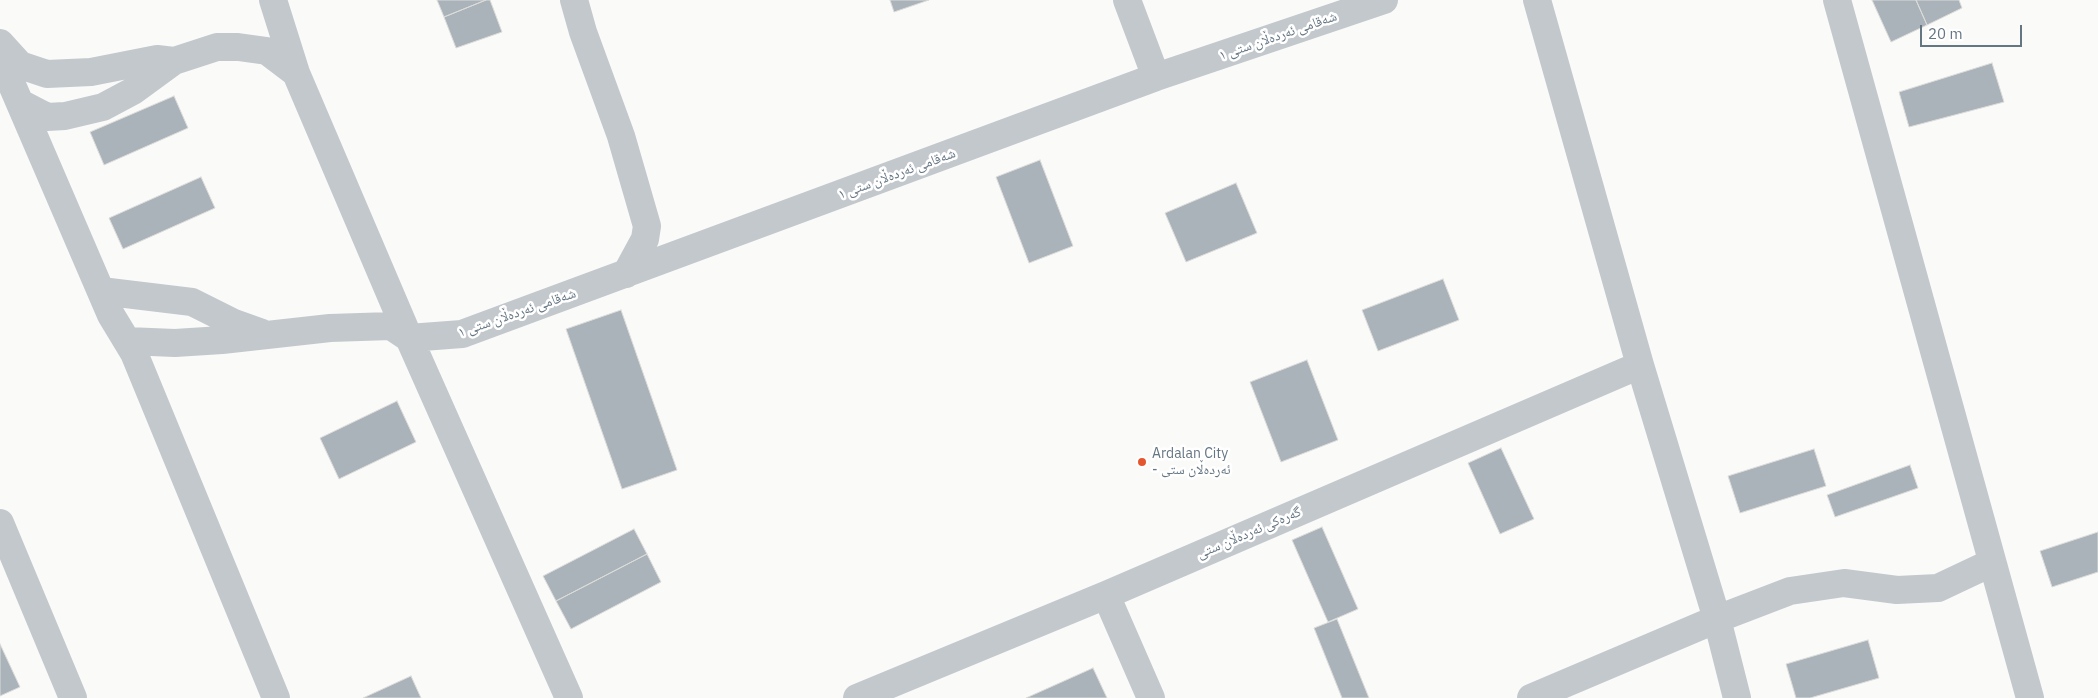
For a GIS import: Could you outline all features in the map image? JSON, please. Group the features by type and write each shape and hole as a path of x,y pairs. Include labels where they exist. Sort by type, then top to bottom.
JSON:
{"street":[{"path":"273,0 296,73 409,338 568,698"},
{"path":"574,0 583,32 621,136 647,226 641,249 626,274"},
{"path":"1127,0 1156,77"},
{"name":"شەقامی ئەردەڵان ستی ١","path":"409,338 462,334 1156,77 1384,0"},
{"path":"1537,0 1640,365 1718,619 1737,698"},
{"path":"1837,0 1991,563 2030,698"},
{"path":"0,43 20,65 47,74 91,72 157,59 174,61"},
{"path":"20,103 47,116 65,116 102,107 133,92 174,61 217,47 238,46 266,50 296,73"},
{"path":"0,57 111,315 134,353 276,698"},
{"path":"101,291 192,302 234,323 268,335"},
{"path":"126,340 176,343 330,328 391,326 409,338"},
{"name":"گەرەکی ئەردەڵان ستی","path":"857,698 1106,595 1640,365"},
{"path":"0,523 73,698"},
{"path":"1532,698 1718,619 1790,591 1844,583 1897,590 1938,588 1991,563"},
{"path":"1106,595 1150,698"}],"building":[{"path":"437,0 486,0 444,17"},
{"path":"490,0 502,32 456,48 444,17"},
{"path":"890,0 929,0 894,12"},
{"path":"1872,0 1916,0 1927,25 1891,42"},
{"path":"1916,0 1959,0 1962,8 1927,25"},
{"path":"1992,63 2004,102 1909,127 1899,92"},
{"path":"174,96 188,128 104,165 90,132"},
{"path":"1040,160 1073,246 1029,263 996,177"},
{"path":"201,177 215,208 123,249 109,218"},
{"path":"1236,183 1257,233 1186,262 1165,213"},
{"path":"1443,279 1459,320 1378,351 1362,310"},
{"path":"621,310 677,470 622,489 566,329"},
{"path":"1307,360 1338,440 1281,462 1250,382"},
{"path":"397,401 416,442 339,479 320,438"},
{"path":"1501,448 1534,519 1500,534 1468,463"},
{"path":"1814,449 1826,486 1740,513 1728,476"},
{"path":"1910,465 1918,488 1835,517 1827,495"},
{"path":"1322,527 1358,609 1328,622 1292,540"},
{"path":"634,529 647,554 556,601 543,576"},
{"path":"2098,532 2098,572 2052,587 2040,551"},
{"path":"647,554 661,582 571,629 556,601"},
{"path":"1337,619 1369,698 1342,698 1314,628"},
{"path":"1868,640 1879,678 1810,698 1796,698 1786,664"},
{"path":"0,644 20,687 0,696"},
{"path":"1093,668 1107,698 1026,698"},
{"path":"411,676 421,698 363,698"}],"place":[{"name":"Ardalan City - ئەردەڵان ستی","path":"1142,462"}]}
